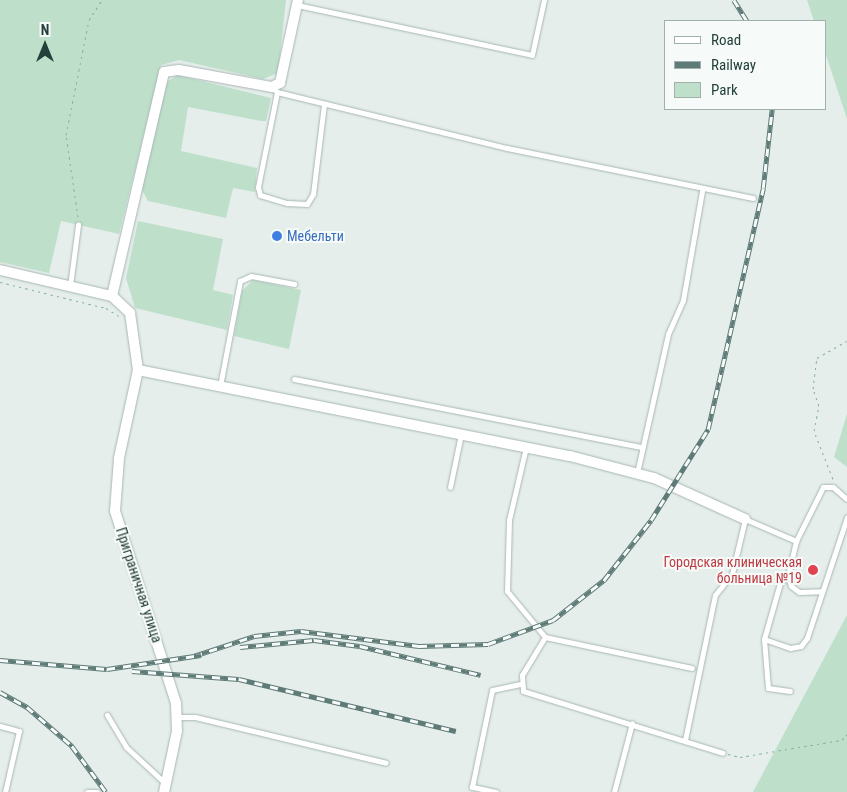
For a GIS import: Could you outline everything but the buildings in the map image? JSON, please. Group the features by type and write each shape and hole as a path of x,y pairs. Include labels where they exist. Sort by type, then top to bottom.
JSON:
{"street":[{"path":"0,270 112,296 164,72 179,70 274,90 280,83 298,3"},
{"name":"Приграничная улица","path":"112,296 130,313 134,326 138,370 119,458 115,511 165,662 177,717 165,788"},
{"path":"138,370 526,447 637,473 721,505 745,519"}],"lane":[{"path":"298,3 532,55 544,0"},
{"path":"324,104 313,194 307,204 287,203 260,195 258,188 274,90 324,104 702,191 753,198"},
{"path":"637,473 668,334 683,300 702,191"},
{"path":"70,286 78,225"},
{"path":"220,386 240,281 251,276 294,284"},
{"path":"294,379 642,447"},
{"path":"450,487 461,434"},
{"path":"526,447 509,520 507,591 546,637 692,668"},
{"path":"790,691 768,688 764,639 780,583 788,575 796,541 813,501 824,487 833,487 847,499"},
{"path":"764,639 776,646 801,646 816,618 822,591 847,517"},
{"path":"686,740 715,595 732,574 745,519 796,541"},
{"path":"788,575 798,592 822,591"},
{"path":"496,792 472,787 492,690 520,684 546,637"},
{"path":"520,684 523,691 537,697 632,723 723,753"},
{"path":"107,715 126,747 165,788"},
{"path":"177,717 195,716 386,763"},
{"path":"614,792 632,723"},
{"path":"0,726 19,731 5,792"},
{"path":"87,792 97,792"}],"path":[{"path":"78,225 66,134 89,20 102,0"},
{"path":"0,282 106,308 134,326"},
{"path":"833,487 833,471 814,431 820,406 813,389 817,358 847,340"},
{"path":"723,753 740,758 842,740 847,734"}],"green space":[{"path":"0,0 286,0 278,73 263,79 179,60 161,65 119,234 61,221 49,273 0,262"},
{"path":"807,0 847,0 847,119 827,58 827,20 814,20"},
{"path":"177,75 271,98 266,121 188,107 181,151 257,168 255,192 233,188 226,218 148,201 142,190 164,84"},
{"path":"138,221 223,239 213,290 233,295 227,330 135,308 126,278"},
{"path":"253,280 301,290 289,349 234,336 242,291"},
{"path":"847,414 847,467 834,457"},
{"path":"847,615 847,792 753,792"}],"railway":[{"path":"734,0 746,20"},
{"path":"194,656 254,636 301,631 419,646 488,644 553,620 604,580 651,520 708,429 763,188 772,110"},
{"path":"240,647 314,640 360,646 481,675"},
{"path":"0,660 107,669 201,655"},
{"path":"132,671 239,679 456,731"},
{"path":"0,692 27,707 72,746 106,792"}],"place":[{"name":"Мебельти","path":"277,236"},
{"name":"Городская клиническая больница №19","path":"813,570"}]}
